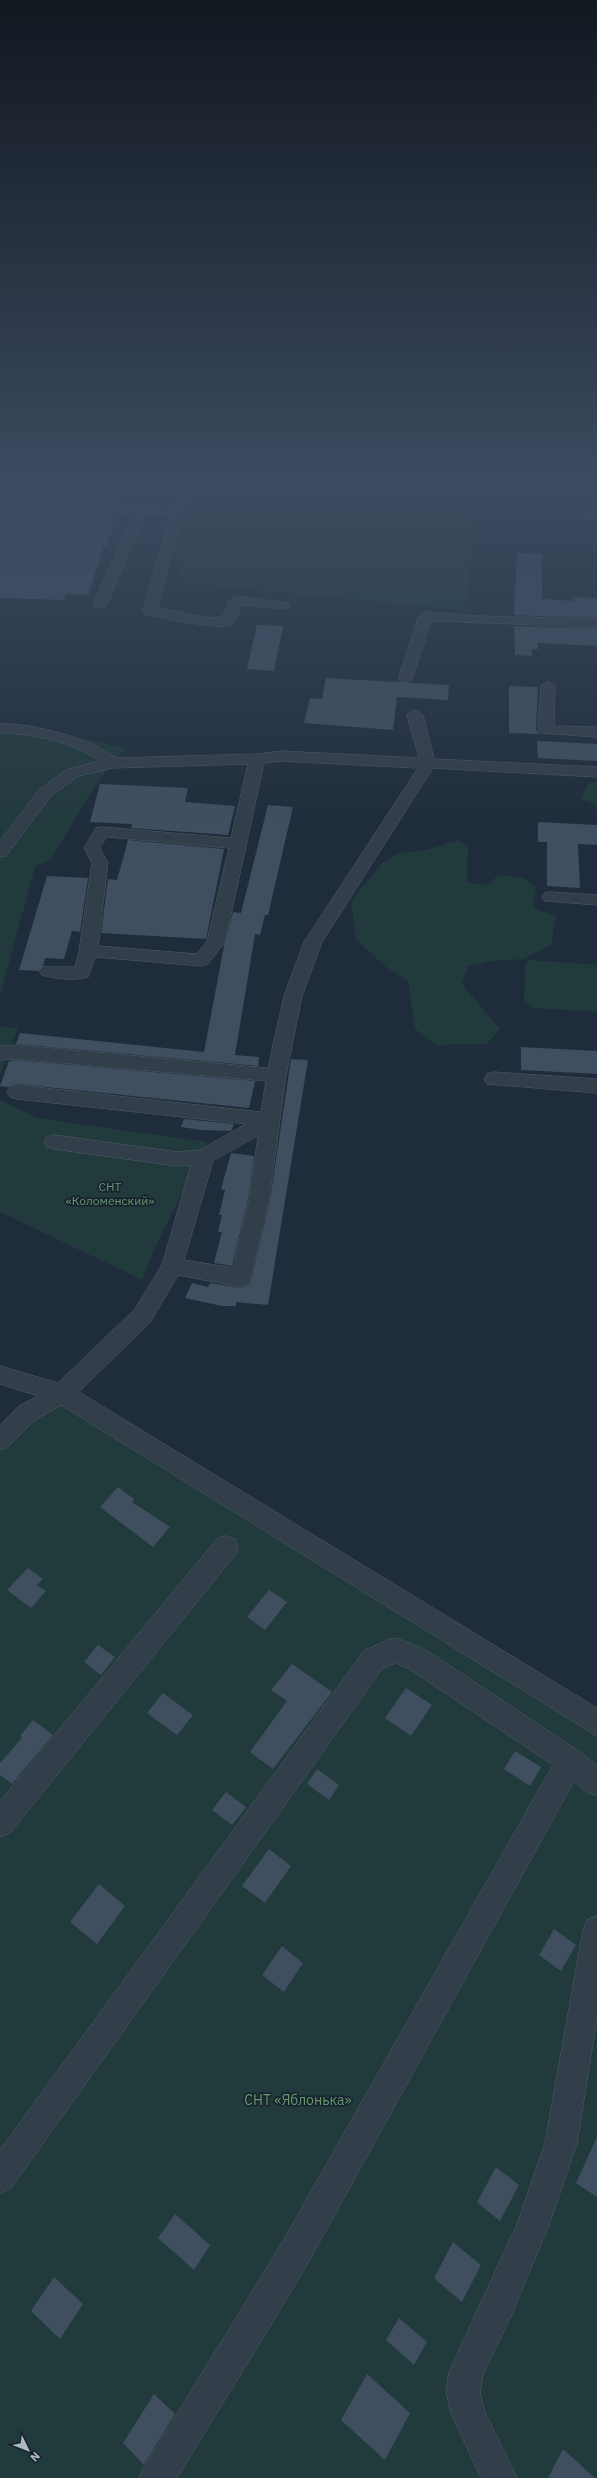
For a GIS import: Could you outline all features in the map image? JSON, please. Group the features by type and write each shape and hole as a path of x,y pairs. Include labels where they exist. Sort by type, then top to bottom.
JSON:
{"street":[{"path":"100,604 102,599"},
{"path":"153,599 150,610 203,621 227,622 237,600 282,606"},
{"path":"405,679 426,616 479,620 597,623"},
{"path":"548,686 546,730 597,732"},
{"path":"172,1266 241,1278 259,1200 276,1075 293,996 313,942 428,764 415,715"},
{"path":"0,728 19,728 65,740 97,750 113,763"},
{"path":"0,852 45,793 72,773 113,763 258,759 281,756 597,772"},
{"path":"88,951 202,960 216,942 258,759"},
{"path":"48,971 82,973 88,951 100,863 92,848 102,832 239,844"},
{"path":"551,897 597,900"},
{"path":"0,1053 17,1052 276,1075"},
{"path":"494,1079 597,1086"},
{"path":"17,1092 270,1120"},
{"path":"54,1142 177,1159 204,1157 270,1120"},
{"path":"0,1440 26,1413 62,1394 143,1315 172,1266 204,1157"},
{"path":"0,1375 62,1394 597,1723"},
{"path":"0,1823 226,1547"},
{"path":"0,2177 373,1660 385,1652 399,1650 411,1656 570,1761 597,1782"},
{"path":"157,2478 291,2260 570,1761"},
{"path":"499,2478 468,2414 463,2392 466,2372 499,2304 532,2225 561,2142 597,1930"}],"green space":[{"path":"346,599 466,599 465,610"},
{"path":"17,723 126,748 96,784 51,860 35,867 0,996 0,724"},
{"path":"590,782 597,782 597,805 580,799"},
{"path":"459,840 468,848 467,882 484,885 500,875 523,878 536,887 533,908 556,916 551,945 524,959 490,961 468,967 462,984 500,1029 487,1044 436,1045 415,1029 408,981 387,968 356,940 351,901 382,863 399,853 426,850"},
{"path":"532,960 597,965 597,1012 533,1008 524,1002 525,965 528,961"},
{"path":"0,1027 18,1028 0,1076"},
{"name":"СНТ «Коломенский»","path":"0,1100 37,1118 207,1142 154,1250 142,1280 0,1212"},
{"name":"СНТ «Яблонька»","path":"62,1394 597,1723 597,2478 0,2478 0,1440"}],"building":[{"path":"21,599 65,599 65,600"},
{"path":"515,599 573,601 573,599 597,599 597,618 514,615"},
{"path":"257,625 283,626 274,671 247,669"},
{"path":"514,626 597,628 597,646 538,643 538,649 532,649 532,656 515,655"},
{"path":"326,678 449,685 448,700 397,697 393,730 304,723 310,698 322,699"},
{"path":"509,686 538,687 536,730 540,734 509,733"},
{"path":"537,741 597,744 597,761 538,758"},
{"path":"100,784 188,788 185,802 235,806 228,835 131,828 132,824 90,822"},
{"path":"268,805 293,807 268,915 265,915 260,935 255,934 235,1055 259,1057 258,1066 16,1044 20,1033 204,1052 224,946 233,912 241,913"},
{"path":"538,822 597,825 597,845 578,844 580,888 547,886 547,842 538,842"},
{"path":"128,840 224,849 206,939 101,933 108,879 117,880"},
{"path":"47,876 88,878 80,932 72,931 64,959 45,958 43,966 38,971 19,970"},
{"path":"521,1047 597,1051 597,1074 521,1070"},
{"path":"291,1059 308,1060 268,1305 236,1302 236,1306 222,1306 185,1298 192,1283 208,1287 210,1283 241,1288 250,1284 270,1200"},
{"path":"17,1060 255,1081 249,1108 17,1084 8,1087 0,1086 9,1061"},
{"path":"184,1119 234,1124 231,1131 201,1130 181,1127"},
{"path":"231,1153 254,1156 248,1200 232,1266 214,1263 222,1232 218,1232 222,1215 219,1215 225,1190 221,1189"},
{"path":"118,1487 134,1499 132,1502 170,1527 153,1547 100,1507"},
{"path":"28,1568 43,1579 37,1585 46,1591 31,1608 7,1590"},
{"path":"269,1590 287,1602 265,1630 247,1617"},
{"path":"98,1645 115,1657 101,1675 84,1662"},
{"path":"292,1664 332,1692 273,1769 250,1752 287,1701 271,1690"},
{"path":"406,1688 432,1705 411,1736 385,1718"},
{"path":"163,1693 193,1715 177,1735 147,1713"},
{"path":"33,1720 53,1735 12,1784 0,1775 0,1763 22,1738 20,1736"},
{"path":"515,1751 541,1767 530,1786 504,1769"},
{"path":"317,1769 339,1785 329,1800 307,1784"},
{"path":"226,1792 246,1807 232,1825 212,1810"},
{"path":"269,1849 291,1866 265,1903 242,1886"},
{"path":"99,1884 125,1906 97,1944 70,1922"},
{"path":"554,1929 576,1945 561,1971 539,1955"},
{"path":"282,1946 303,1963 284,1992 262,1975"},
{"path":"597,2137 597,2197 576,2183"},
{"path":"496,2167 519,2185 500,2221 477,2202"},
{"path":"175,2214 210,2245 194,2270 158,2238"},
{"path":"453,2242 481,2265 462,2302 434,2278"},
{"path":"54,2277 83,2304 60,2339 31,2311"},
{"path":"399,2318 427,2342 414,2365 386,2340"},
{"path":"367,2374 410,2413 385,2460 341,2420"},
{"path":"154,2394 175,2414 144,2465 123,2443"},
{"path":"563,2449 595,2478 548,2478"}]}
